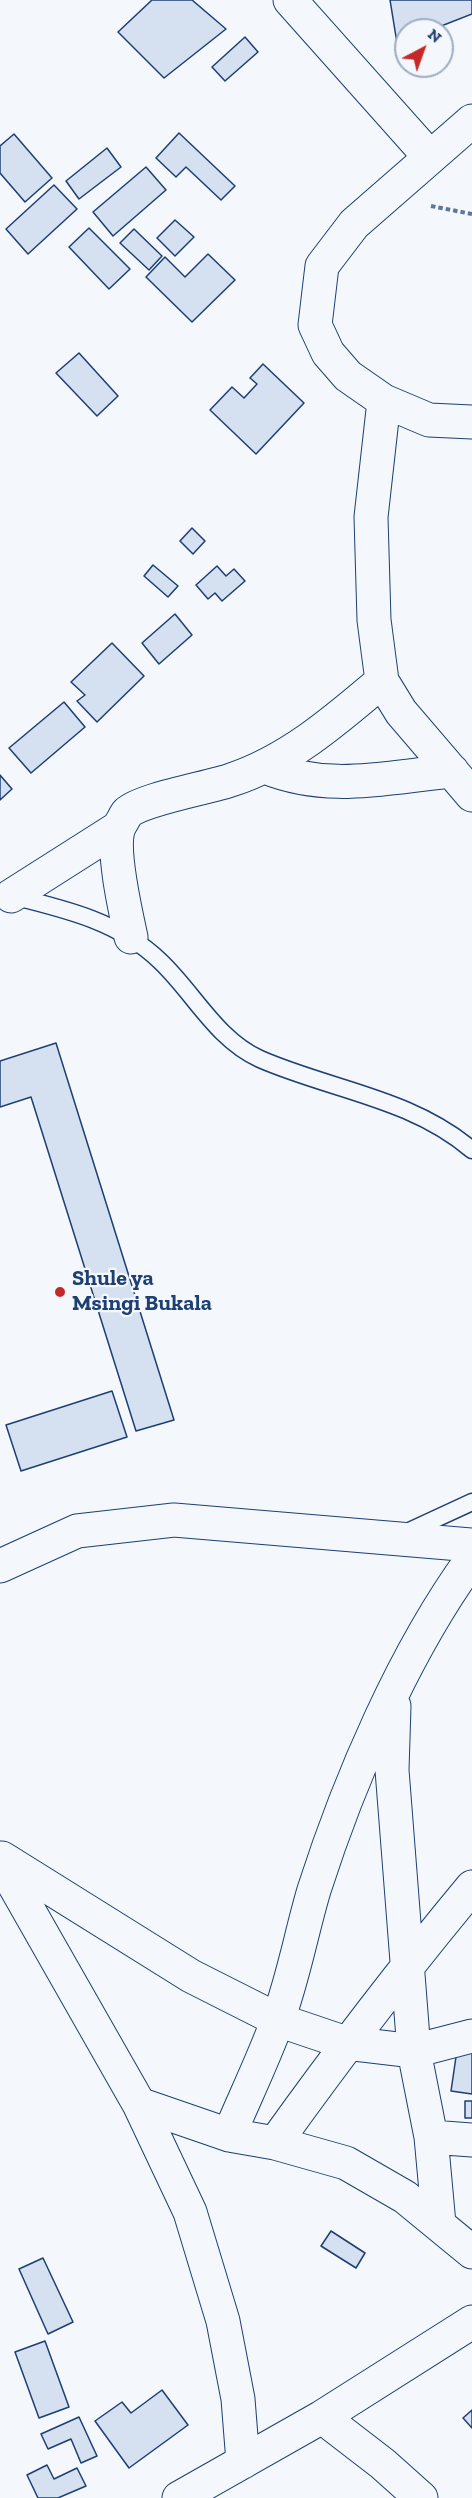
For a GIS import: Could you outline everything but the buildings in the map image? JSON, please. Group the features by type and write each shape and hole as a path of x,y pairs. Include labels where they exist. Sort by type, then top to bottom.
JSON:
{"street":[{"path":"290,0 429,156"},
{"path":"472,121 429,156 354,224 322,266 315,325 328,353 348,376 384,401 429,420 472,422"},
{"path":"384,401 372,517 374,620 382,681 401,712 462,783"},
{"path":"6,894 118,828 128,813 143,806 231,780 265,767 294,750 338,718 382,681"},
{"path":"265,767 286,776 317,782 462,783"},
{"path":"118,828 121,884 131,937"},
{"path":"0,1566 77,1531 174,1520 472,1545"},
{"path":"229,2135 278,2020 319,1878 351,1790 394,1691 445,1595 472,1559"},
{"path":"394,1691 392,1770 406,1965 414,2051 431,2137 439,2224"},
{"path":"0,1858 191,1976 278,2020 346,2043 414,2051 472,2036"},
{"path":"0,1858 139,2104 190,2212 223,2321 238,2399 243,2462"},
{"path":"275,2143 346,2043 406,1965 472,1887"},
{"path":"139,2104 229,2135 275,2143 346,2163 405,2197 472,2252"},
{"path":"431,2137 472,2140"},
{"path":"179,2498 322,2417 472,2322"},
{"path":"322,2417 383,2464 421,2498"}],"lane":[{"path":"6,894 100,921 131,937 161,961 214,1024 236,1044 260,1059 376,1097 427,1121 472,1150"},
{"path":"396,1537 472,1502"}],"place":[{"name":"Shule ya Msingi Bukala","path":"60,1292"}]}
